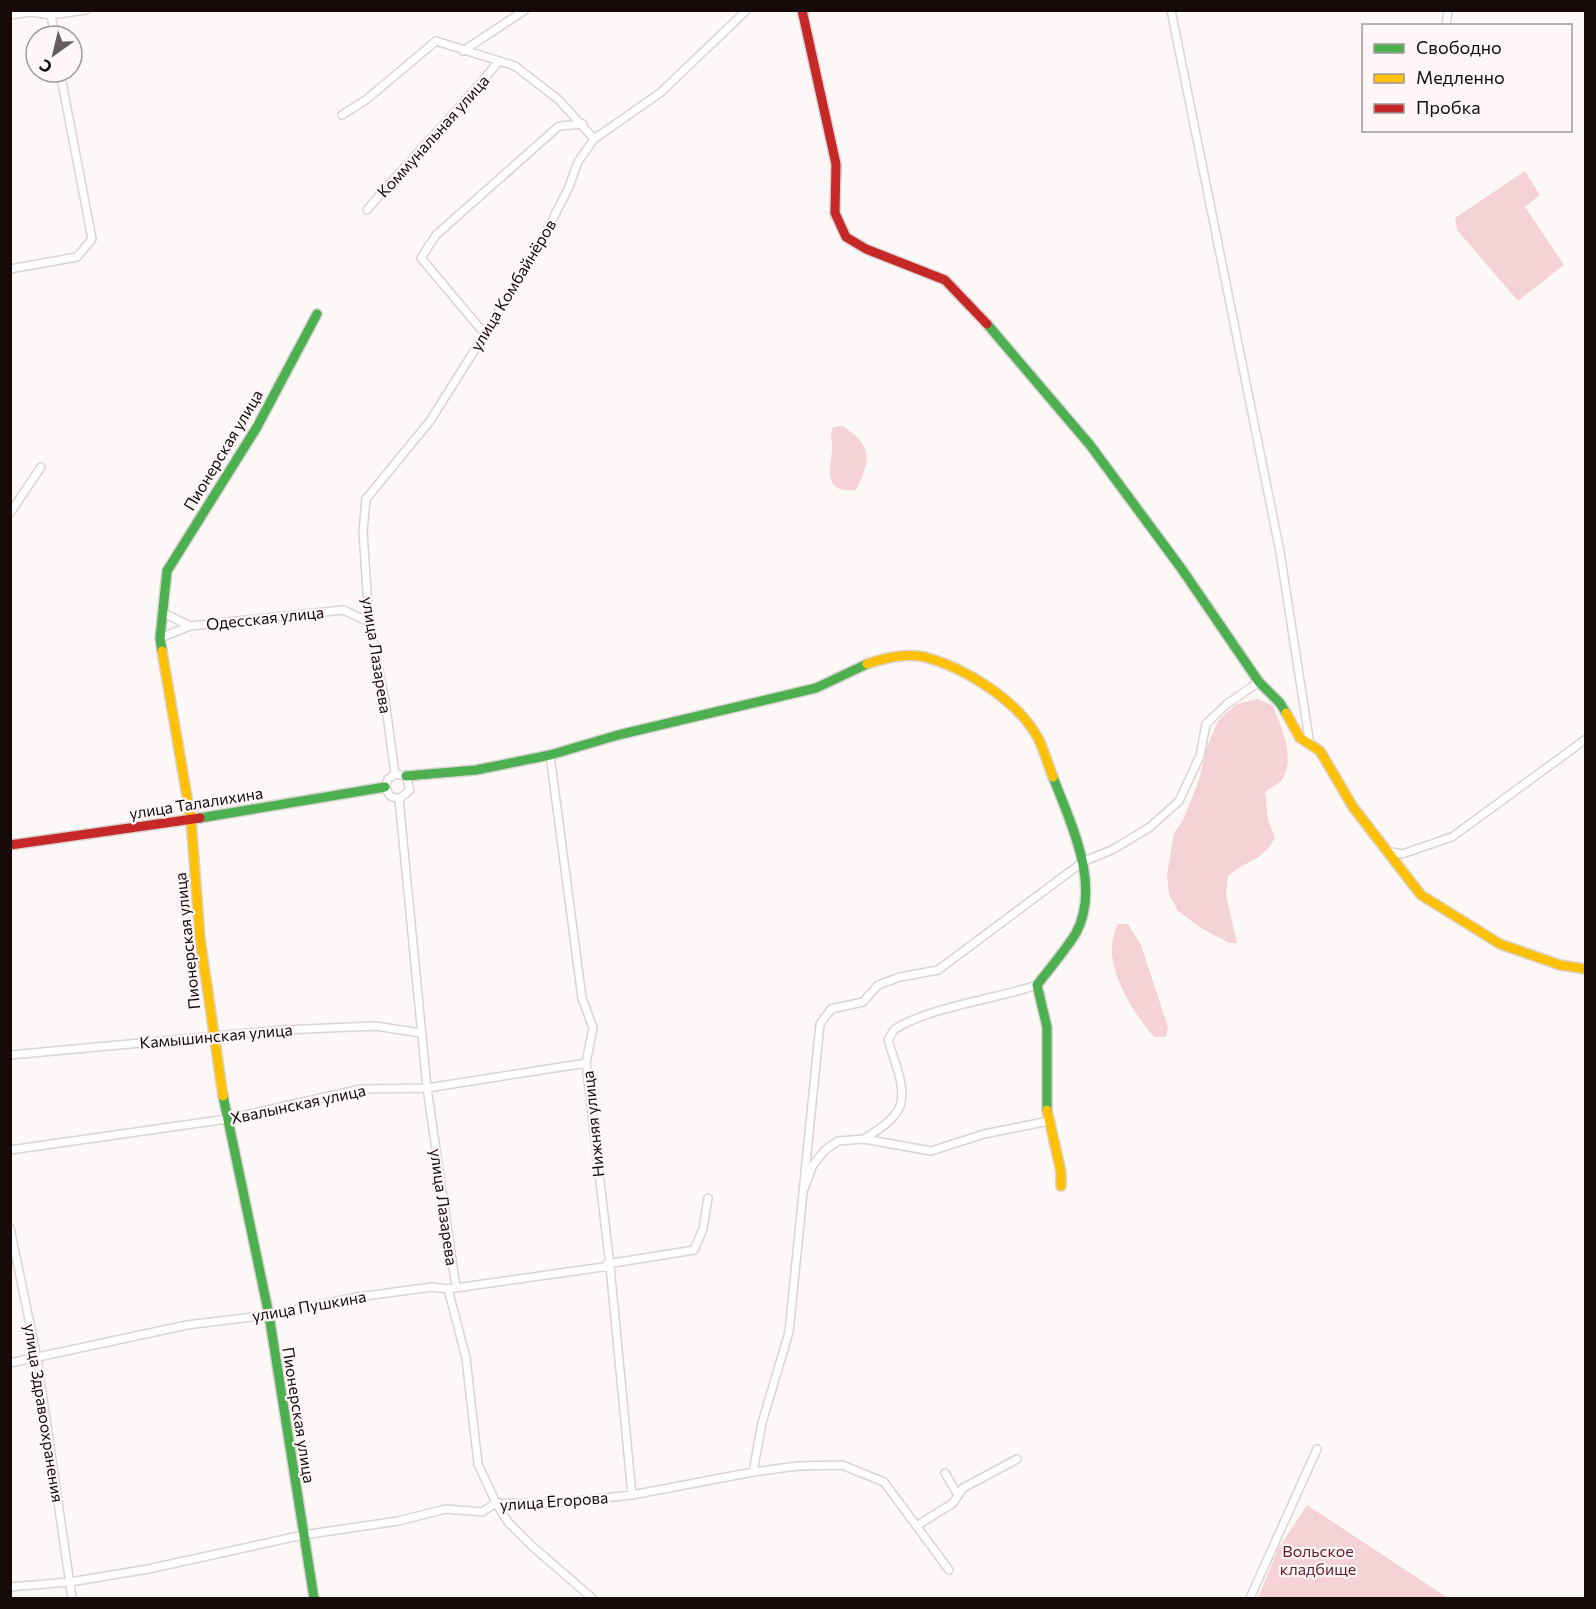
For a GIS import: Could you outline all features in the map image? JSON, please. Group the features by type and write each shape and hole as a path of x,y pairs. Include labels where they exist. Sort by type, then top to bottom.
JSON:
{"street":[{"path":"10,15 86,10"},
{"path":"463,51 525,10"},
{"name":"улица Комбайнёров","path":"366,499 430,421 535,254 568,189 578,162 594,139 660,93 747,10"},
{"path":"802,10 836,164 835,213 846,237 866,249 945,280 981,317 1089,444 1181,568 1259,682 1280,703 1300,738 1327,760 1353,807 1421,896 1500,944 1560,965 1586,969"},
{"path":"1171,10 1280,552 1310,745"},
{"path":"342,115 367,99 436,41 515,66 559,100 583,124 594,139"},
{"name":"Коммунальная улица","path":"367,210 410,159 466,102 499,62"},
{"path":"10,269 77,257 92,239 62,84"},
{"path":"484,333 421,258 436,236 559,126 583,124"},
{"name":"Пионерская улица","path":"314,1599 268,1315 226,1119 200,938 190,820 160,638 167,571 257,427 317,314"},
{"path":"10,513 41,467"},
{"name":"улица Лазарева","path":"366,499 363,532 369,622 385,700 395,774"},
{"name":"Одесская улица","path":"160,638 190,626 343,610 369,622"},
{"path":"161,612 190,626"},
{"path":"406,776 410,790 399,799 390,796 386,787 388,779 395,774 406,776 476,770 550,755 618,735 816,688 861,666 887,657 924,657 977,679 1016,709 1038,738 1084,861 1084,910 1076,932 1037,985 1000,997 946,1009 894,1030 888,1040 900,1085 900,1106 887,1122 864,1139"},
{"path":"753,1472 762,1423 789,1332 796,1272 800,1199 820,1024 831,1009 862,1002 878,985 900,977 938,970 1084,861 1112,850 1150,827 1179,801 1200,756 1206,724 1227,704 1259,682"},
{"path":"1384,850 1402,854 1452,837 1586,739"},
{"name":"Нижняя улица","path":"550,755 582,998 593,1028 586,1063 632,1495"},
{"name":"улица Талалихина","path":"10,845 190,820 386,787"},
{"name":"улица Лазарева","path":"399,799 427,1088 456,1287 448,1289 466,1358 478,1464 496,1503 508,1522 592,1599"},
{"path":"1037,985 1047,1027 1049,1121 1061,1172 1061,1186"},
{"name":"Камышинская улица","path":"10,1055 213,1034 375,1026 421,1033"},
{"name":"Хвалынская улица","path":"10,1150 226,1119 361,1089 427,1088 586,1063"},
{"path":"800,1199 813,1165 825,1150 838,1141 864,1139 931,1151 984,1134 1049,1121"},
{"path":"456,1287 694,1250 703,1229 708,1198"},
{"name":"улица Здравоохранения","path":"10,1228 37,1358 72,1599"},
{"name":"улица Пушкина","path":"10,1363 187,1325 268,1315 358,1297 432,1287 448,1289 609,1265"},
{"path":"1250,1599 1317,1449"},
{"path":"918,1525 953,1503 963,1488 1017,1459"},
{"name":"улица Егорова","path":"10,1587 70,1582 148,1569 303,1535 398,1521 446,1509 483,1512 496,1503 544,1504 632,1495 753,1472 798,1466 842,1465 884,1482 918,1525 949,1570"},
{"path":"945,1473 958,1496"}],"green space":[{"path":"1525,171 1540,195 1525,207 1564,265 1518,301 1457,230 1455,218"},
{"path":"843,426 860,440 866,454 865,470 856,490 839,488 831,480 832,430 833,427"},
{"path":"1258,699 1273,706 1286,744 1288,764 1281,781 1265,792 1268,819 1275,838 1265,852 1228,876 1226,895 1237,943 1229,943 1201,928 1178,911 1169,894 1167,875 1174,833 1183,820 1199,780 1206,749 1218,721 1237,704"},
{"path":"1118,924 1128,924 1141,945 1168,1027 1166,1037 1154,1037 1127,999 1120,984 1112,953 1113,938"},
{"name":"Вольское кладбище","path":"1307,1505 1448,1598 1258,1598 1278,1549"}],"traffic: fast":[{"path":"162,651 160,638 167,571 257,427 317,314"},
{"path":"987,324 1090,445 1181,568 1259,682 1280,703 1286,713"},
{"path":"406,776 476,770 550,755 618,735 816,688 867,664"},
{"path":"1047,1110 1047,1027 1037,985 1076,933 1083,914 1086,895 1081,854 1053,777"},
{"path":"200,818 385,787"},
{"path":"223,1096 269,1315 314,1598"}],"traffic: slow":[{"path":"162,651 191,820 200,938 223,1096"},
{"path":"867,664 895,657 918,656 941,662 973,678 1004,699 1029,724 1038,738 1053,777"},
{"path":"1286,713 1300,738 1320,751 1353,807 1421,895 1500,944 1560,965 1586,969"},
{"path":"1047,1110 1061,1172 1061,1186"}],"traffic: jam":[{"path":"802,10 836,164 835,213 846,237 866,249 945,280 987,324"},
{"path":"10,845 200,818"}]}
